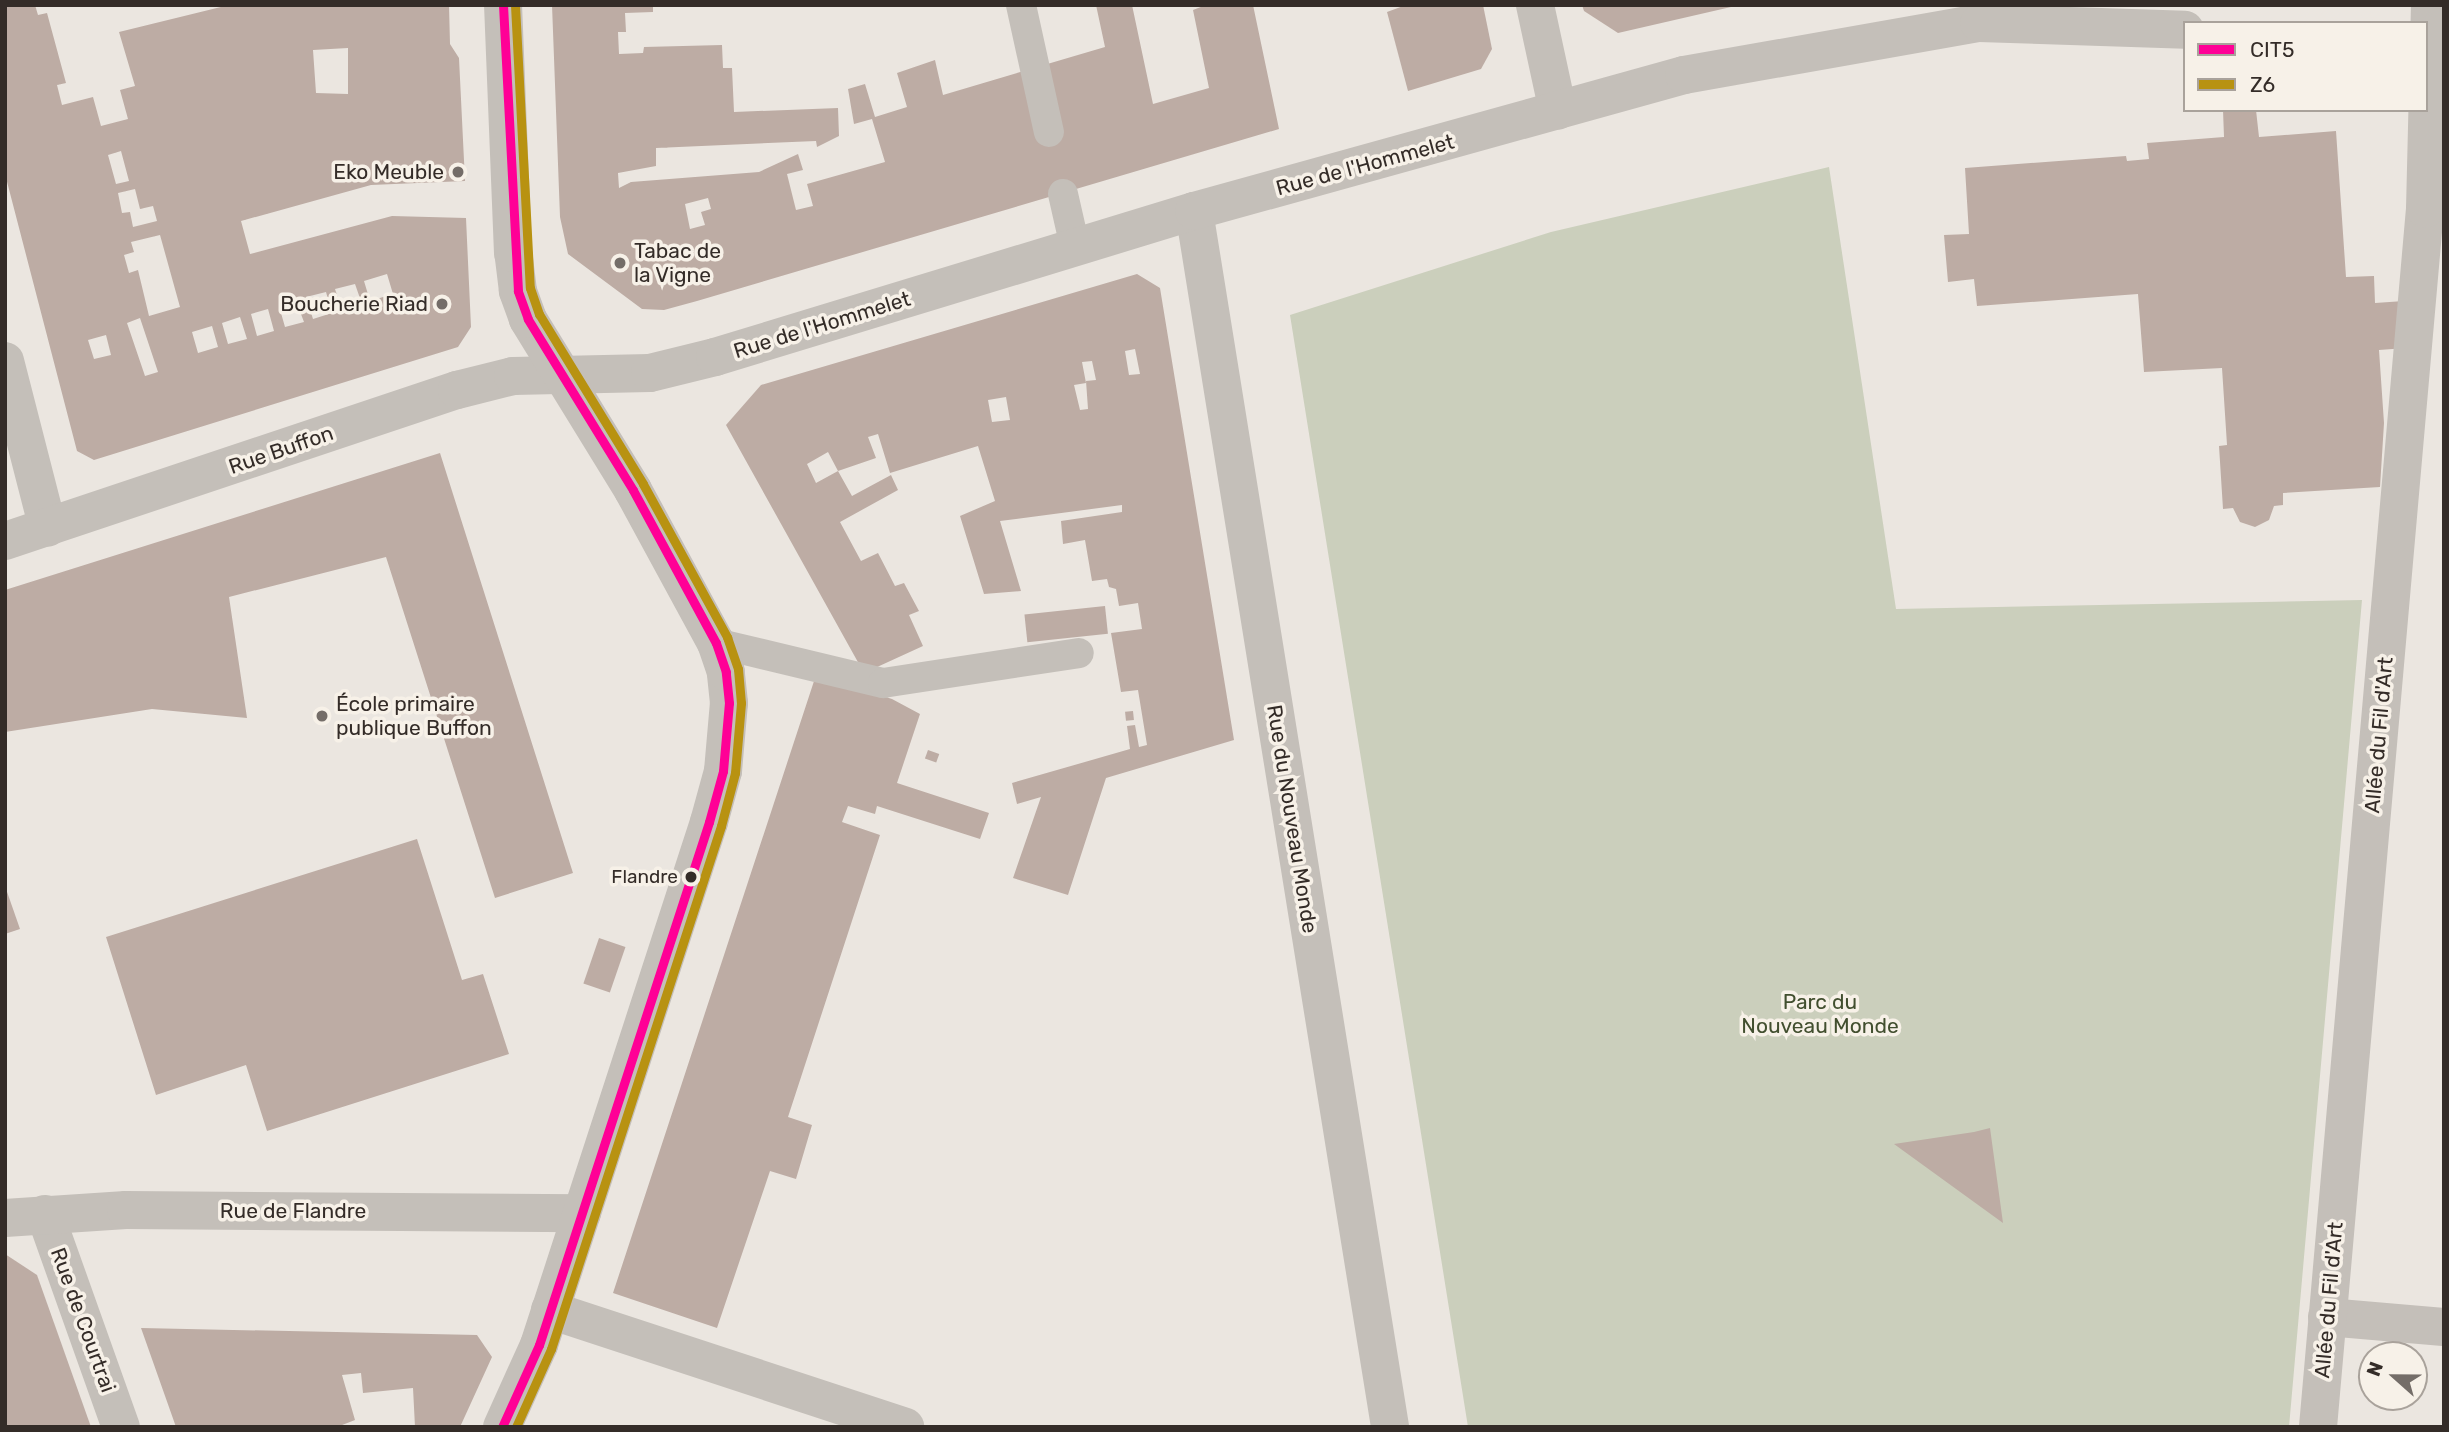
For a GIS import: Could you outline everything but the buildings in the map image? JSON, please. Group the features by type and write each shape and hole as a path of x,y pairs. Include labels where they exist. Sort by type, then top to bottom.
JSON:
{"street":[{"path":"502,1427 540,1345 723,771 729,703 726,672 716,643 633,490 528,318 518,291 512,241 503,5"},
{"path":"1535,5 1558,111"},
{"name":"Allée du Fil d'Art","path":"2428,30 2430,5"},
{"name":"Rue de l'Hommelet","path":"559,372 621,376 650,373 751,347 1194,211 1725,66 1952,26 2008,21 2099,15 2183,30"},
{"name":"Allée du Fil d'Art","path":"2318,1427 2425,209 2426,112"},
{"name":"Rue du Nouveau Monde","path":"1194,211 1390,1427"},
{"path":"5,360 48,528"},
{"name":"Rue Buffon","path":"5,541 457,390 513,376 559,372"},
{"name":"Rue de Flandre","path":"5,1218 44,1214 582,1213"},
{"name":"Rue de Courtrai","path":"44,1214 121,1427"},
{"path":"550,1310 905,1427"},
{"path":"2327,1317 2444,1327"}],"lane":[{"path":"1021,5 1049,132"},
{"path":"1063,194 1075,247"},
{"path":"716,643 883,683 1079,653"}],"green space":[{"name":"Parc du Nouveau Monde","path":"1829,167 1896,609 2362,600 2289,1427 1468,1427 1290,315 1551,232"}],"transit line":[{"name":"CIT5","path":"502,1427 539,1345 709,822 723,771 729,703 726,672 716,643 633,490 528,319 518,291 503,5"},
{"name":"Z6","path":"515,5 530,288 539,314 643,484 727,637 738,669 741,703 735,773 721,826 551,1349 516,1427"}],"place":[{"name":"Eko Meuble","path":"458,172"},
{"name":"Tabac de la Vigne","path":"620,263"},
{"name":"Boucherie Riad","path":"442,304"},
{"name":"École primaire publique Buffon","path":"322,716"},
{"name":"Flandre","path":"691,877"}]}
